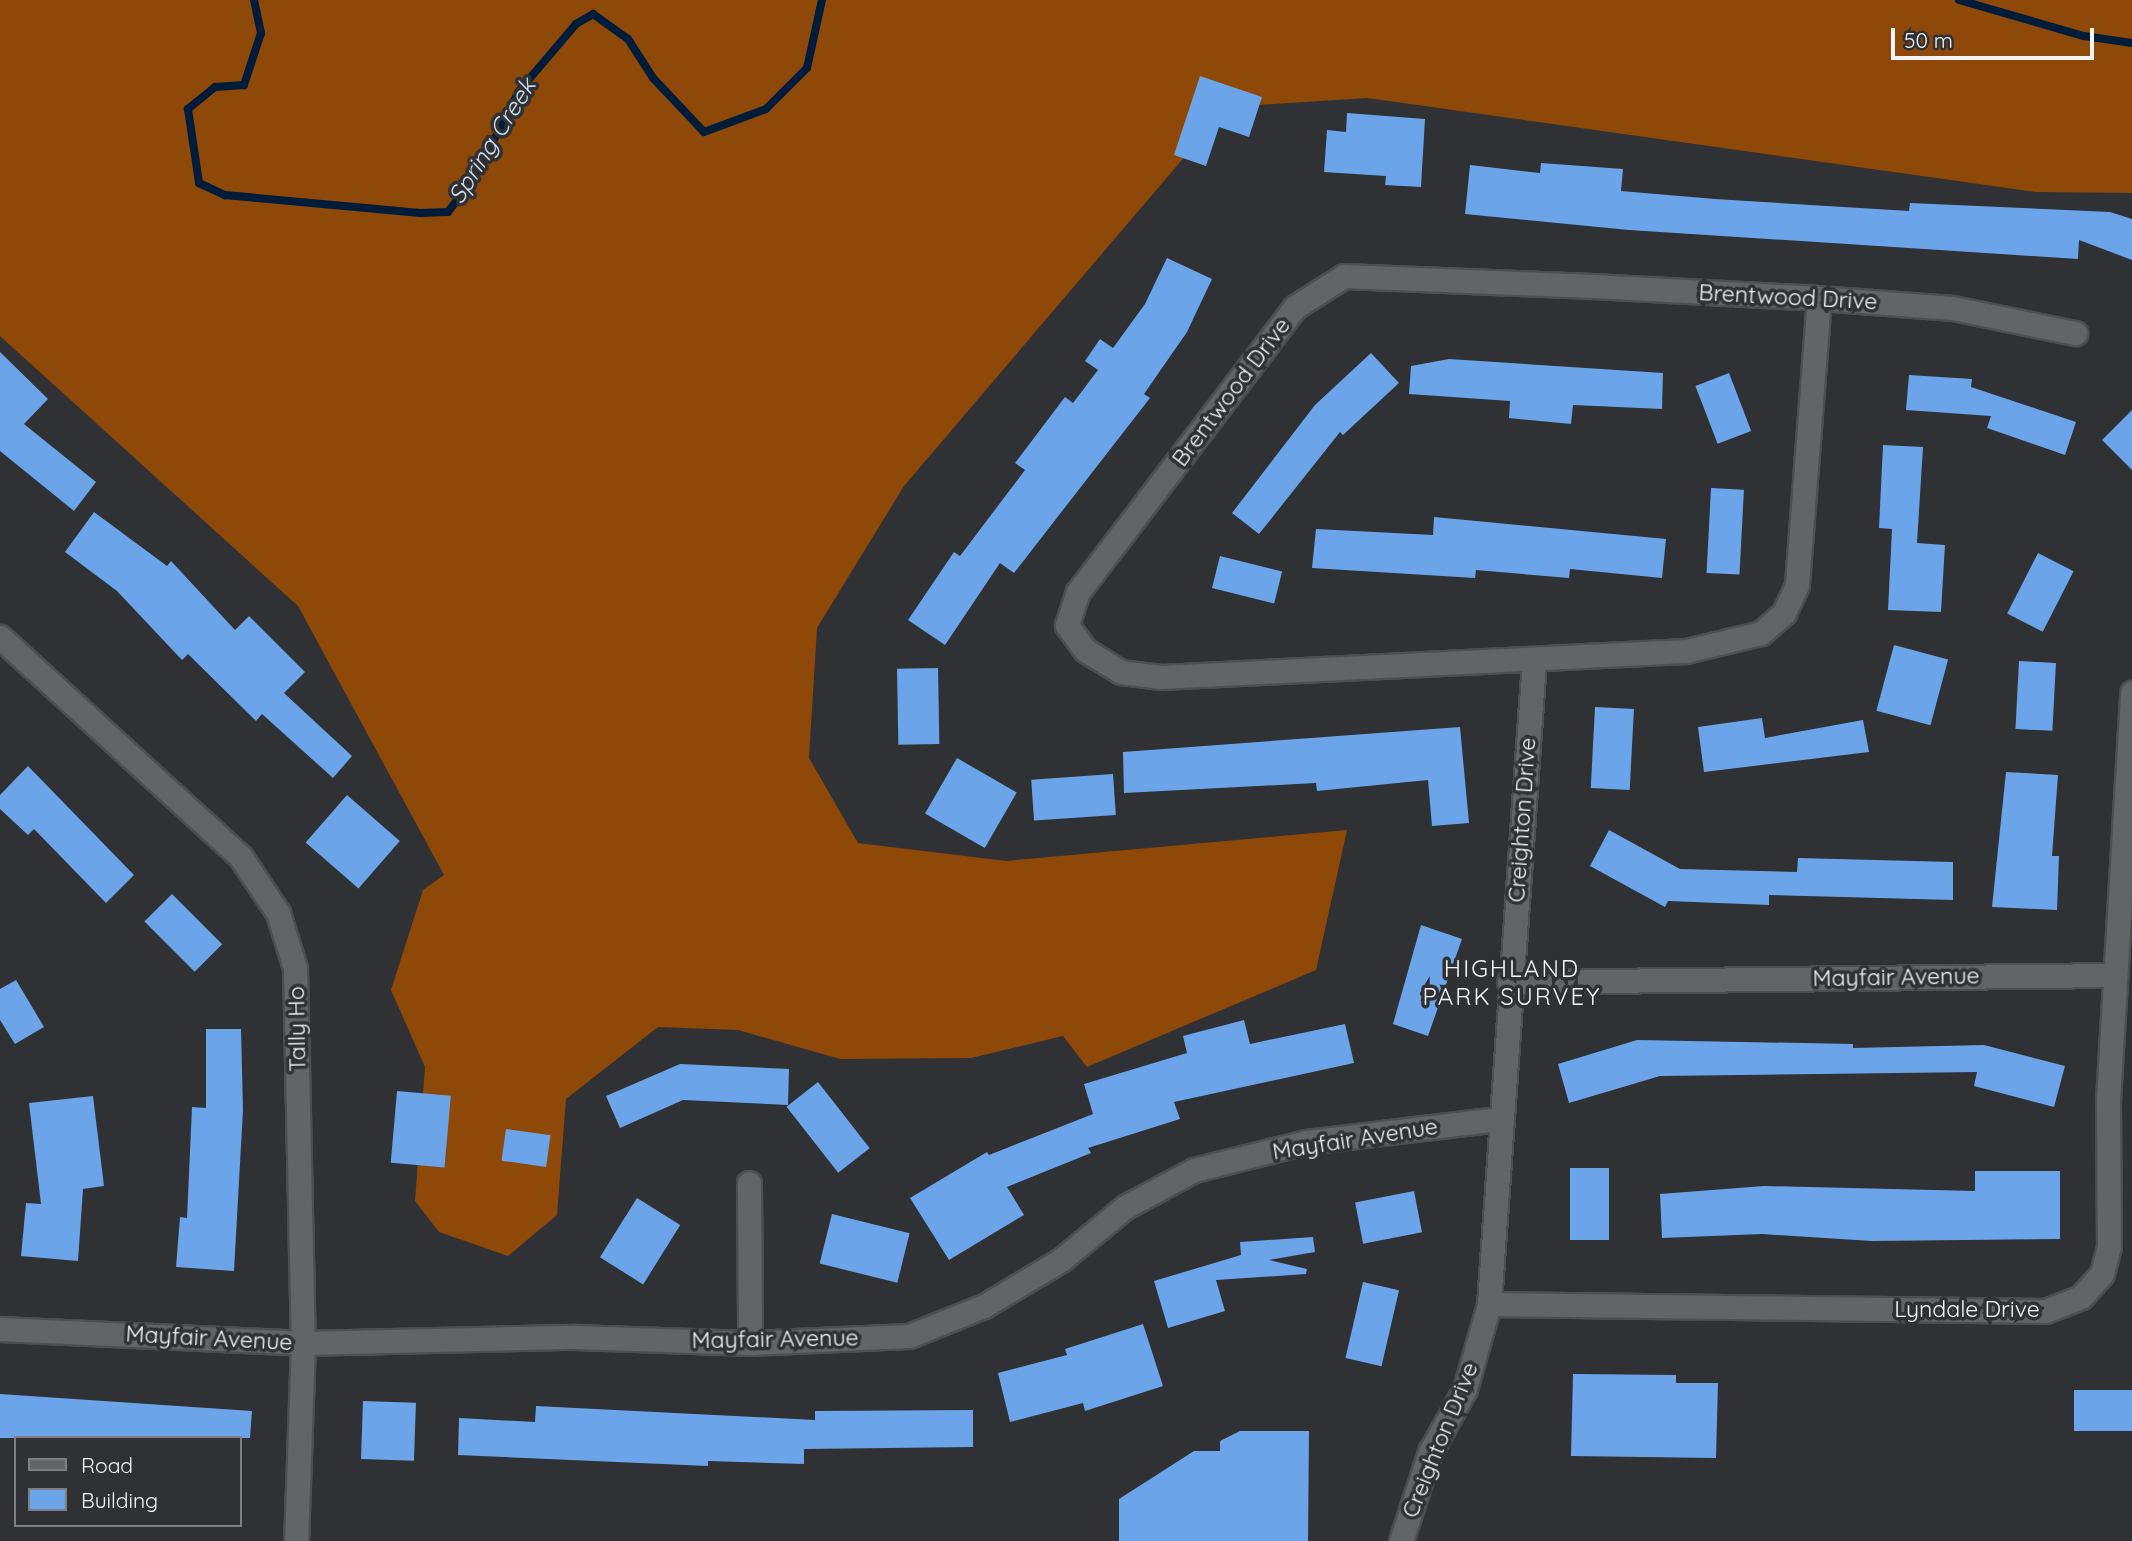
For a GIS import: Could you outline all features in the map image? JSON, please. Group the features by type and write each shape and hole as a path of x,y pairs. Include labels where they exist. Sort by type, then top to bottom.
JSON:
{"street":[{"name":"Brentwood Drive","path":"1534,660 1161,677 1121,672 1085,650 1067,625 1078,592 1295,307 1344,276 1819,298 1953,308 2075,332"},
{"path":"1534,660 1686,651 1761,633 1784,613 1797,584 1819,298"},
{"name":"Tally Ho","path":"0,637 240,856 278,913 295,968 303,1343 296,1541"},
{"name":"Creighton Drive","path":"1401,1541 1430,1452 1465,1389 1489,1304 1499,1119 1534,660"},
{"name":"Lyndale Drive","path":"1489,1304 2045,1311 2081,1297 2102,1274 2109,1247 2114,975 2132,694"},
{"name":"Mayfair Avenue","path":"1509,982 2114,975"},
{"name":"Mayfair Avenue","path":"0,1329 303,1343 575,1337 750,1343 909,1336 984,1307 1061,1260 1125,1208 1194,1170 1307,1142 1499,1119"},
{"path":"749,1183 750,1343"}],"shaded area":[{"path":"0,0 2132,0 2132,193 2036,192 1367,98 1227,107 904,486 817,628 809,758 858,843 1006,861 1347,830 1316,970 1087,1067 1063,1036 971,1058 840,1059 738,1030 658,1027 566,1099 557,1215 508,1256 439,1232 415,1201 425,1067 391,990 423,890 444,875 298,606 0,336"}],"building":[{"path":"1200,76 1262,97 1249,137 1219,127 1206,166 1174,155"},
{"path":"1347,113 1425,119 1421,187 1385,185 1386,176 1324,172 1327,130 1346,132"},
{"path":"1541,163 1623,169 1621,191 1909,211 1910,203 2110,212 2132,219 2132,260 2079,240 2078,259 1629,230 1465,214 1470,165 1540,173"},
{"path":"1167,258 1212,279 1187,332 1144,394 1150,398 1014,573 1000,563 945,645 908,620 954,552 960,556 1025,470 1015,463 1065,397 1073,403 1098,370 1085,361 1100,339 1113,348 1145,304"},
{"path":"0,352 48,399 24,424 96,482 74,511 0,451"},
{"path":"1371,353 1399,383 1343,435 1340,432 1259,534 1232,513 1315,405"},
{"path":"1449,359 1663,373 1662,409 1573,405 1571,424 1509,418 1510,401 1409,394 1411,366"},
{"path":"1729,373 1751,431 1718,444 1695,386"},
{"path":"1909,375 1972,379 1971,387 2076,422 2065,455 1987,428 1991,416 1906,410"},
{"path":"2132,410 2132,470 2102,440"},
{"path":"1883,445 1923,447 1917,543 1945,545 1941,612 1888,610 1892,529 1879,528"},
{"path":"1711,488 1744,490 1740,575 1707,573"},
{"path":"94,512 167,566 171,561 235,630 249,616 305,672 284,693 352,756 333,778 262,714 256,721 188,654 182,660 117,591 65,552"},
{"path":"1434,517 1666,539 1662,578 1570,569 1569,578 1476,570 1475,578 1312,568 1316,529 1433,535"},
{"path":"2038,553 2074,571 2043,632 2007,614"},
{"path":"1220,556 1282,571 1274,604 1212,588"},
{"path":"1894,645 1948,659 1930,725 1876,711"},
{"path":"2019,661 2056,663 2052,731 2015,729"},
{"path":"938,668 939,744 898,745 897,669"},
{"path":"1595,707 1634,709 1630,790 1591,788"},
{"path":"1762,718 1765,738 1863,720 1869,752 1704,772 1698,727"},
{"path":"1460,727 1469,823 1432,826 1428,780 1317,791 1316,783 1124,793 1123,752"},
{"path":"957,758 1017,792 985,848 925,813"},
{"path":"28,766 134,875 106,903 34,829 28,835 0,809 0,795"},
{"path":"2006,772 2058,775 2052,856 2059,856 2057,910 1992,907"},
{"path":"1113,774 1116,815 1034,821 1031,780"},
{"path":"347,795 400,841 358,888 306,843"},
{"path":"1609,830 1680,869 1797,872 1798,858 1953,862 1953,900 1769,895 1769,905 1668,901 1665,907 1590,866"},
{"path":"172,894 222,944 195,972 144,922"},
{"path":"1421,925 1462,939 1428,1036 1393,1024"},
{"path":"16,980 44,1027 15,1044 0,1020 0,989"},
{"path":"1244,1020 1250,1044 1345,1024 1354,1063 1174,1102 1180,1119 1088,1148 1091,1153 1007,1187 1024,1215 949,1260 910,1198 987,1152 989,1155 1093,1114 1084,1084 1187,1053 1183,1036"},
{"path":"206,1029 241,1029 243,1110 234,1271 176,1267 180,1217 187,1218 192,1107 206,1108"},
{"path":"1637,1040 1853,1044 1853,1048 1984,1045 2065,1066 2054,1107 1974,1086 1977,1072 1660,1076 1569,1103 1558,1064"},
{"path":"680,1064 789,1069 788,1105 683,1100 620,1128 606,1096"},
{"path":"818,1082 870,1148 838,1173 786,1107"},
{"path":"397,1091 451,1096 445,1167 391,1163"},
{"path":"93,1096 104,1186 83,1189 78,1261 21,1256 26,1203 41,1204 29,1103"},
{"path":"506,1129 551,1135 546,1167 502,1161"},
{"path":"1570,1168 1609,1168 1609,1240 1570,1240"},
{"path":"1975,1171 2060,1171 2060,1239 1872,1241 1762,1234 1662,1238 1660,1194 1764,1186 1975,1191"},
{"path":"1414,1191 1422,1232 1363,1244 1355,1202"},
{"path":"637,1198 680,1225 643,1284 600,1257"},
{"path":"832,1214 910,1233 897,1283 820,1263"},
{"path":"1313,1237 1315,1252 1269,1260 1307,1269 1306,1274 1216,1280 1225,1311 1168,1328 1154,1281 1241,1255 1240,1242"},
{"path":"1363,1282 1399,1290 1382,1366 1345,1358"},
{"path":"1143,1324 1163,1386 1085,1411 1083,1403 1010,1422 998,1373 1067,1355 1065,1349"},
{"path":"1573,1374 1676,1375 1676,1383 1718,1383 1716,1458 1571,1456"},
{"path":"2074,1390 2132,1390 2132,1431 2074,1431"},
{"path":"0,1394 252,1411 250,1438 0,1438"},
{"path":"363,1401 416,1403 414,1461 361,1459"},
{"path":"536,1406 815,1420 815,1411 973,1410 973,1447 804,1449 804,1464 708,1461 708,1466 458,1455 459,1418 535,1422"},
{"path":"1240,1431 1309,1431 1308,1541 1119,1541 1119,1499 1194,1451 1220,1451 1220,1441"}],"waterway":[{"name":"Spring Creek","path":"254,0 261,33 244,85 215,87 188,109 199,183 225,195 420,213 448,212 476,175 519,91 576,24 593,14 628,39 653,78 704,132 766,109 807,68 822,0"},
{"name":"Spring Creek","path":"1959,0 2084,36 2132,43"}],"district":[{"name":"HIGHLAND PARK SURVEY","path":"1512,983"}]}
